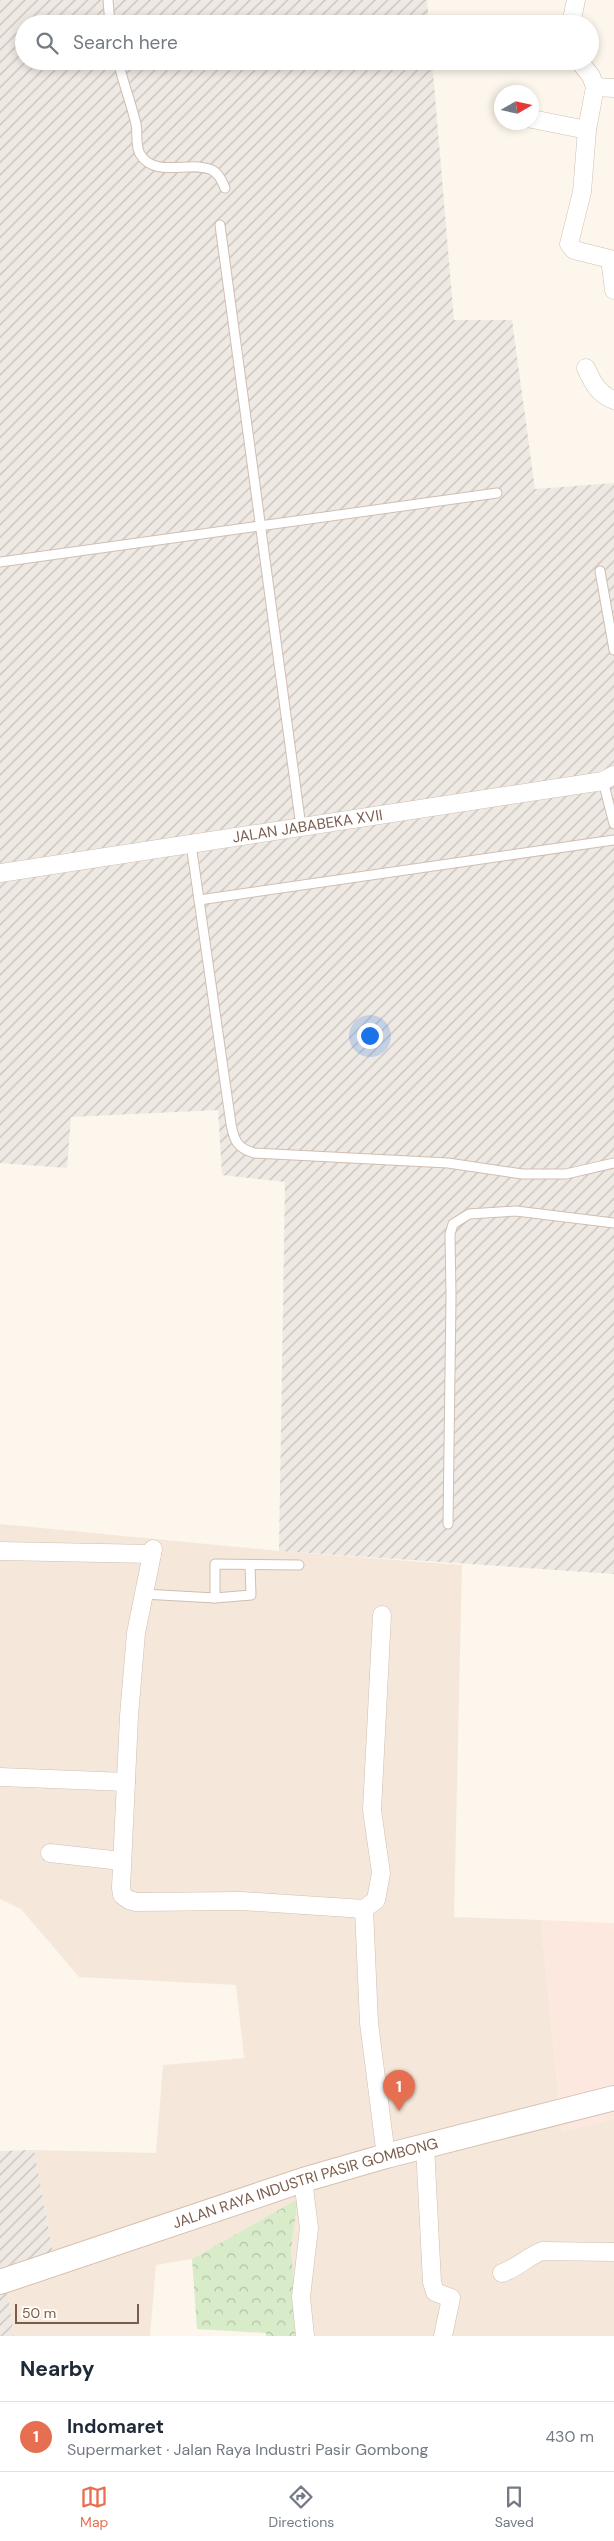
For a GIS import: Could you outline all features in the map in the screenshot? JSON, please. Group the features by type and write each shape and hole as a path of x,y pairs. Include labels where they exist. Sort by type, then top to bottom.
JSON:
{"main road":[{"name":"JALAN RAYA INDUSTRI PASIR GOMBONG","path":"0,2282 303,2180 386,2156 614,2098"}],"street":[{"path":"573,15 576,0"},
{"path":"586,70 591,76 595,87 587,130 585,174 569,244 574,250 612,260 614,290"},
{"path":"595,87 614,88"},
{"path":"539,120 587,130"},
{"path":"586,368 592,383 602,396 614,400"},
{"name":"JALAN JABABEKA XVII","path":"0,873 301,828 609,778"},
{"path":"0,1551 152,1552 136,1633 126,1782 121,1861 122,1895 129,1900 155,1902 241,1901 364,1909 376,1900 381,1872 372,1810 382,1615"},
{"path":"0,1777 126,1782"},
{"path":"50,1853 121,1861"},
{"path":"364,1909 369,2023 386,2156"},
{"path":"424,2146 432,2282 434,2292 451,2298 443,2336"},
{"path":"303,2180 309,2228 301,2298 305,2336"},
{"path":"502,2273 519,2266 531,2255 542,2251 614,2252"}],"lane":[{"path":"108,0 109,15"},
{"path":"120,70 136,126 137,144 140,154 149,162 164,168 203,168 212,170 219,176 226,188"},
{"path":"220,225 301,828"},
{"path":"0,562 497,493"},
{"path":"600,571 614,650"},
{"path":"609,778 614,824"},
{"path":"199,900 614,840"},
{"path":"191,844 231,1124 234,1137 242,1149 254,1153 448,1163 522,1174 566,1174 614,1162"},
{"path":"448,1524 452,1296 450,1234 454,1224 469,1214 516,1211 614,1223"},
{"path":"215,1598 214,1564 299,1565"},
{"path":"143,1594 215,1598 251,1595 250,1565"}],"shaded area":[{"path":"0,0 427,0 428,15 15,15 15,70 433,70 454,320 512,320 535,489 614,483 614,1574 279,1551 285,1182 222,1175 218,1110 71,1117 67,1168 0,1163"},
{"path":"0,1524 279,1551 462,1565 454,1917 541,1920 562,2132 614,2118 614,2336 299,2336 291,2250 298,2200 192,2259 156,2265 150,2336 14,2336 6,2283 56,2269 34,2150 156,2153 163,2065 244,2058 236,1985 79,1977 21,1909 0,1899"},
{"path":"541,1920 614,1923 614,2118 562,2132"},
{"path":"34,2150 56,2269 6,2283 14,2336 0,2336 0,2151"}],"green space":[{"path":"298,2199 291,2250 299,2336 266,2336 266,2333 197,2329 192,2259"}],"place":[{"name":"Indomaret","path":"399,2111"}]}
